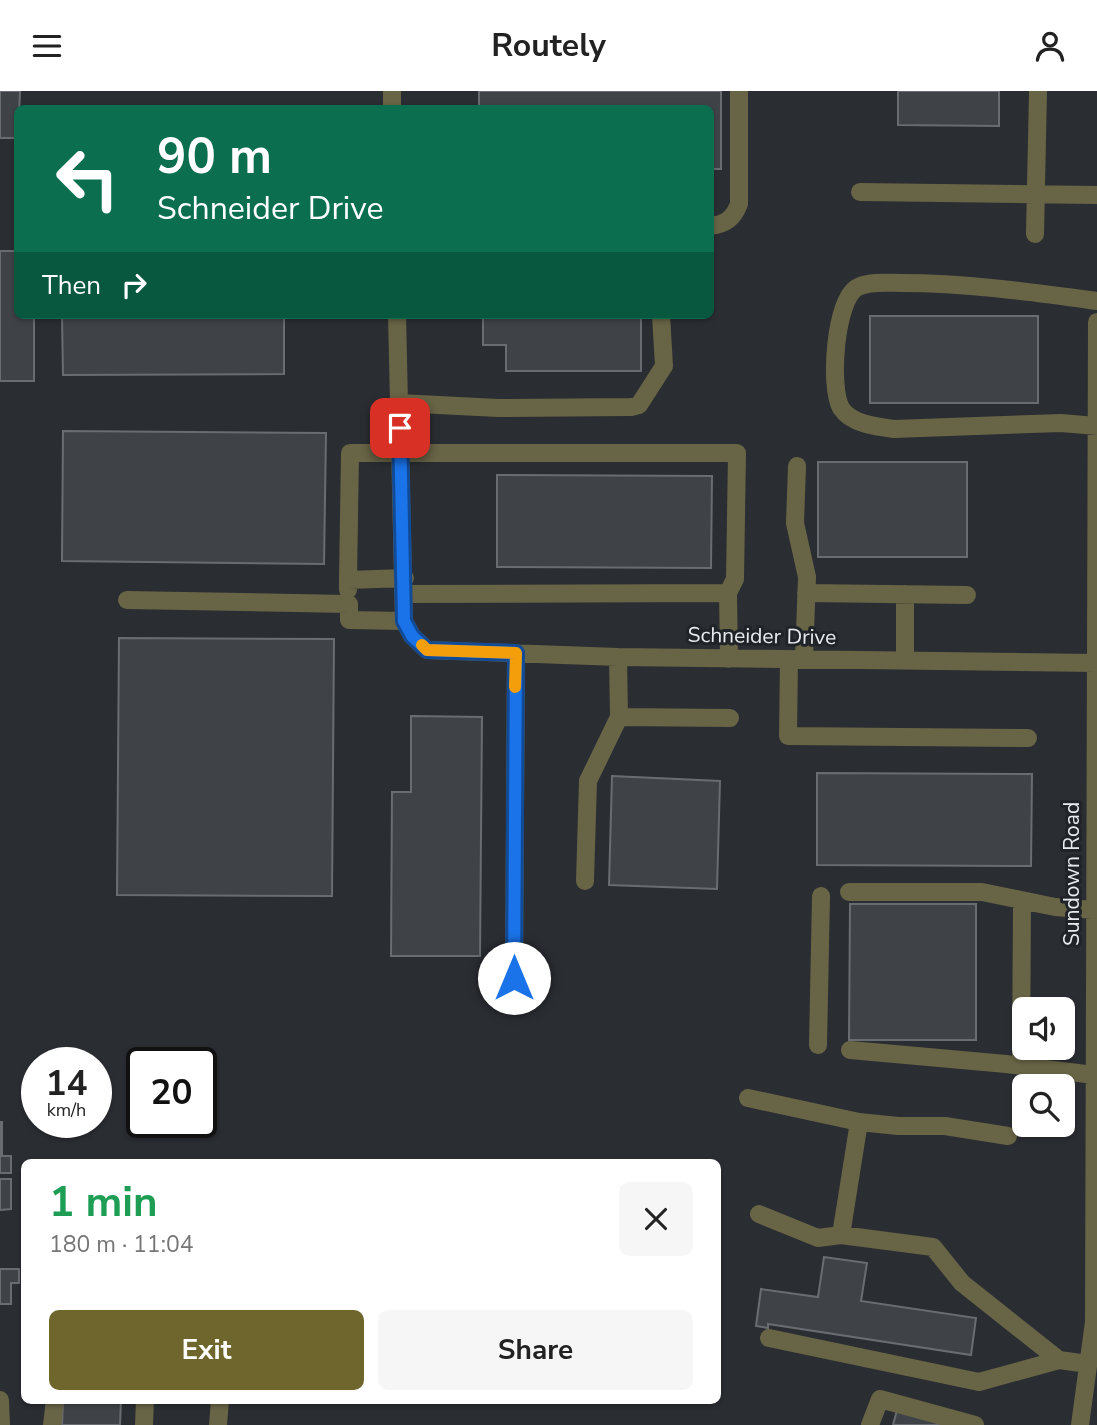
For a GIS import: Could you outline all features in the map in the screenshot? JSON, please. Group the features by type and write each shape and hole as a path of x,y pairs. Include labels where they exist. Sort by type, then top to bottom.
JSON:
{"street":[{"path":"714,225 723,224 733,217 739,204 739,91"},
{"path":"1035,234 1038,91"},
{"path":"860,192 1097,195"},
{"path":"1097,301 949,283 873,283 857,287 846,298 840,319 835,363 836,387 841,408 851,417 872,426 894,429 1061,423 1097,426"},
{"path":"397,319 401,453 404,621 349,620 350,453 401,453 737,453 735,579 728,593 729,659"},
{"path":"399,403 498,408 639,405 664,366 661,319"},
{"name":"Sundown Road","path":"1080,1425 1095,1322 1097,322"},
{"path":"797,466 796,523 807,577 788,736 1028,738"},
{"path":"348,580 404,586 728,593"},
{"path":"806,593 967,595"},
{"path":"905,594 905,660"},
{"path":"127,600 349,604"},
{"name":"Schneider Drive","path":"404,621 412,636 427,650 618,657 1096,663"},
{"path":"514,978 516,653"},
{"path":"585,881 588,781 619,717 618,657"},
{"path":"619,717 730,719"},
{"path":"849,892 982,892 1022,901 1094,910"},
{"path":"818,1045 821,896"},
{"path":"1021,1066 1022,901"},
{"path":"850,1050 1094,1075"},
{"path":"748,1098 859,1122 898,1126 945,1126 1007,1136"},
{"path":"841,1235 859,1122"},
{"path":"759,1214 818,1238 841,1235 933,1247 961,1283 1059,1360"},
{"path":"769,1338 979,1382 1059,1360 1088,1364"},
{"path":"870,1425 880,1399 975,1425"},
{"path":"0,1400 2,1425"},
{"path":"52,1425 55,1404"},
{"path":"144,1425 145,1404"},
{"path":"218,1425 220,1404"}],"building":[{"path":"0,91 20,91 19,105 14,105 14,138 0,138"},
{"path":"479,91 721,91 721,169 714,169 714,105 479,105"},
{"path":"898,91 999,91 999,126 898,125"},
{"path":"0,251 14,251 14,319 34,319 34,381 0,381"},
{"path":"870,316 1038,316 1038,403 870,403"},
{"path":"62,319 284,319 284,374 63,375"},
{"path":"483,319 641,319 641,371 506,371 506,345 483,345"},
{"path":"63,431 326,433 324,564 62,561"},
{"path":"818,462 967,462 967,557 818,557"},
{"path":"497,475 712,476 711,568 497,567"},
{"path":"119,638 334,639 332,896 117,895"},
{"path":"411,716 482,717 480,956 391,956 392,792 411,792"},
{"path":"817,773 1032,774 1031,866 817,865"},
{"path":"612,776 720,781 717,889 609,885"},
{"path":"850,904 976,904 976,1040 849,1040"},
{"path":"0,1122 2,1156 11,1156 11,1173 0,1173"},
{"path":"0,1179 11,1179 11,1209 0,1210"},
{"path":"824,1257 867,1263 861,1301 976,1318 971,1355 768,1324 768,1328 756,1326 761,1289 818,1297"},
{"path":"0,1269 19,1269 19,1283 11,1283 11,1304 0,1304"},
{"path":"63,1404 121,1404 120,1425 62,1425"},
{"path":"897,1410 949,1425 893,1425"}],"slow traffic":[{"path":"422,645 427,650 516,653 515,687"}],"route":[{"path":"400,428 404,621 412,636 427,650 516,653 514,978"}]}
